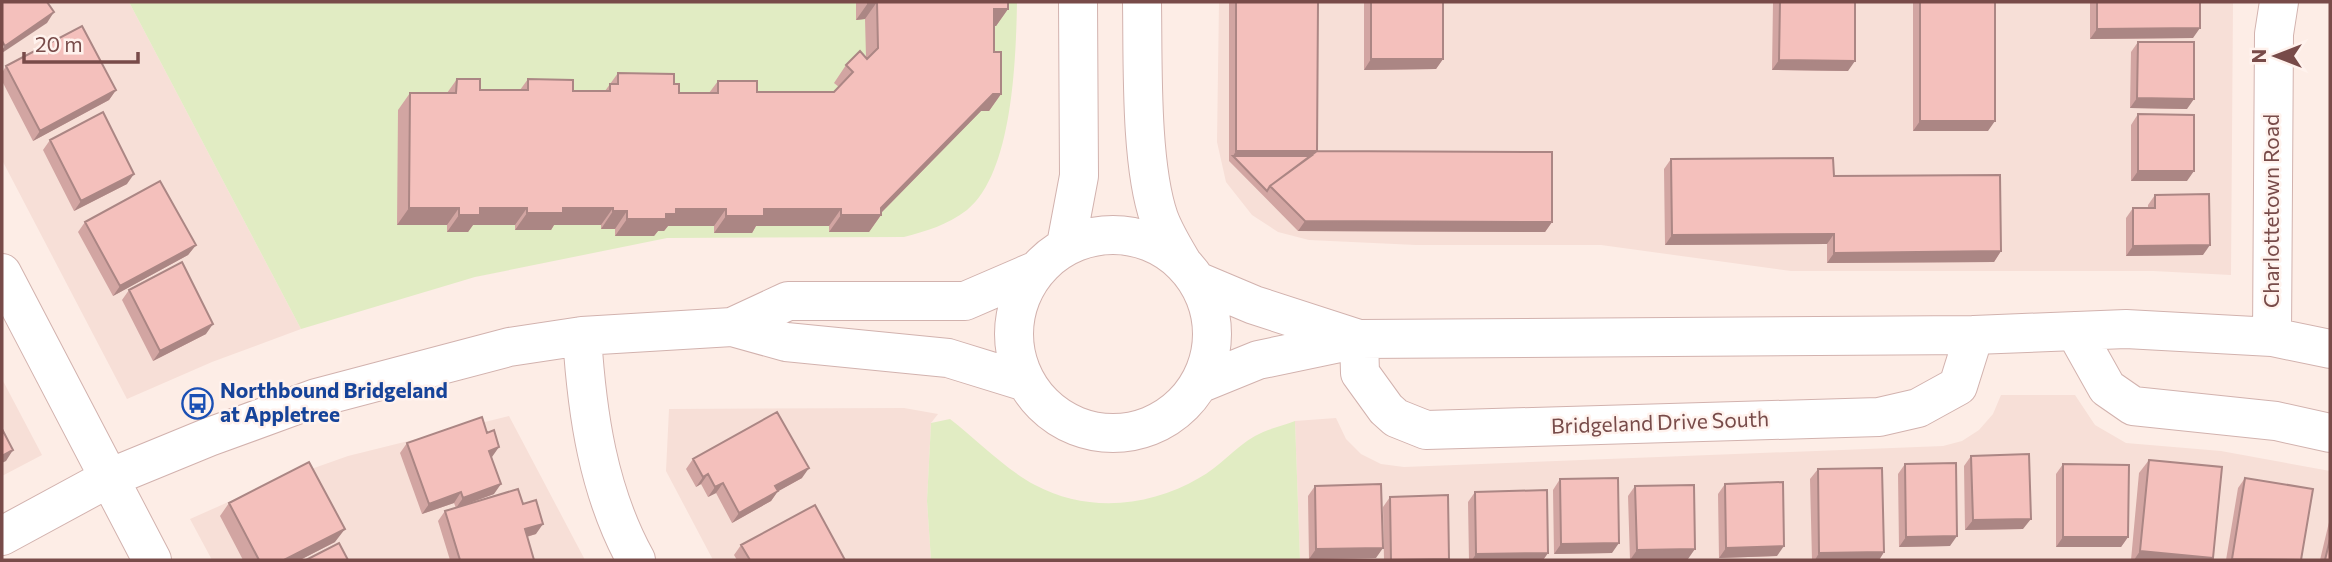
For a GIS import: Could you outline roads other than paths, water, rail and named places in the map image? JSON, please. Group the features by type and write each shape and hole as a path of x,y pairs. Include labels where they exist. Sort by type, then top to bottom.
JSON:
{"street":[{"path":"1066,245 1079,176 1078,2"},
{"path":"1037,270 1021,300 1015,334 1026,382 1043,407 1083,431 1100,434 1132,431 1158,423 1182,405 1199,384 1209,354 1210,322 1189,271 1167,236 1154,200 1146,124 1142,2"},
{"name":"Charlottetown Road","path":"2272,337 2274,34 2279,2"},
{"path":"732,327 788,301 965,301 1037,270 1066,245 1099,235 1115,234 1149,241 1189,271 1254,305 1359,339"},
{"path":"2,273 152,560"},
{"path":"2,536 109,478 209,437 316,398 509,347 582,336 732,327 786,342 948,358 1026,382"},
{"path":"1199,384 1258,360 1359,339 1974,335 2126,329 2272,337 2330,349"},
{"path":"2075,331 2107,388 2133,406 2276,421 2330,433"},
{"name":"Bridgeland Drive South","path":"1359,339 1360,373 1386,409 1396,418 1426,430 1879,417 1918,408 1958,386 1974,335"},
{"path":"582,336 585,393 604,488 636,560"}],"place":[{"name":"Northbound Bridgeland at Appletree","path":"197,403"}]}
